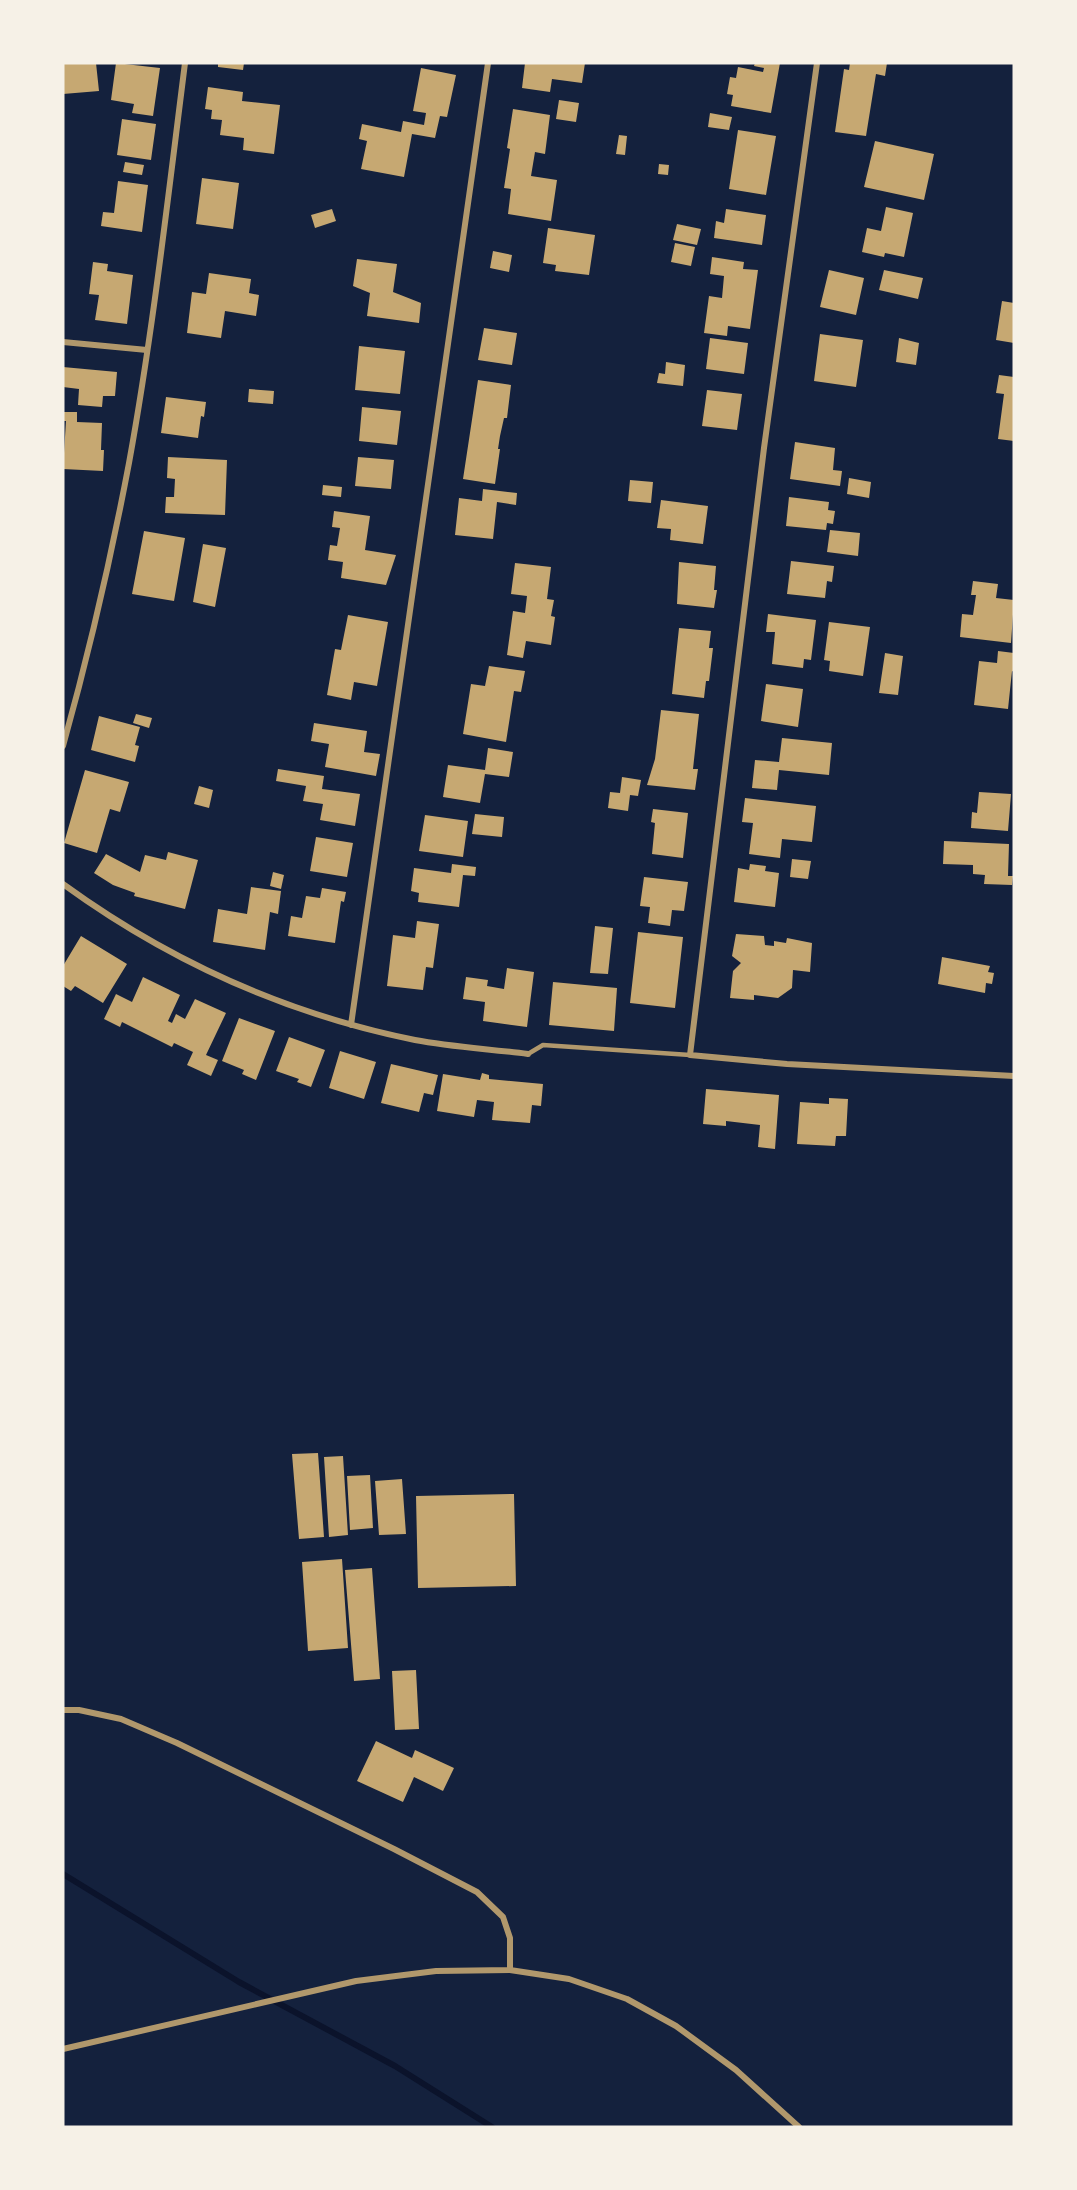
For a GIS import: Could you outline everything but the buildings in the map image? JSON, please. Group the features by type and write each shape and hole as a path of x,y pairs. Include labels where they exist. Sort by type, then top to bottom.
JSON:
{"street":[{"path":"63,746 98,610 118,519 161,259 185,63"},
{"path":"351,1025 488,63"},
{"path":"816,63 763,459 690,1055 787,1064 1014,1076"},
{"path":"63,342 147,350"},
{"path":"63,885 152,943 222,978 294,1007 351,1025 417,1041 528,1054"},
{"path":"63,1710 79,1710 121,1719 177,1743 477,1892 503,1917 510,1938 510,1970"},
{"path":"63,2049 356,1981 436,1971 510,1970 569,1979 627,1999 676,2026 719,2057 800,2127"}],"lane":[{"path":"528,1054 543,1045 690,1055"}],"waterway":[{"path":"63,1874 239,1982 395,2066 492,2127"}]}
